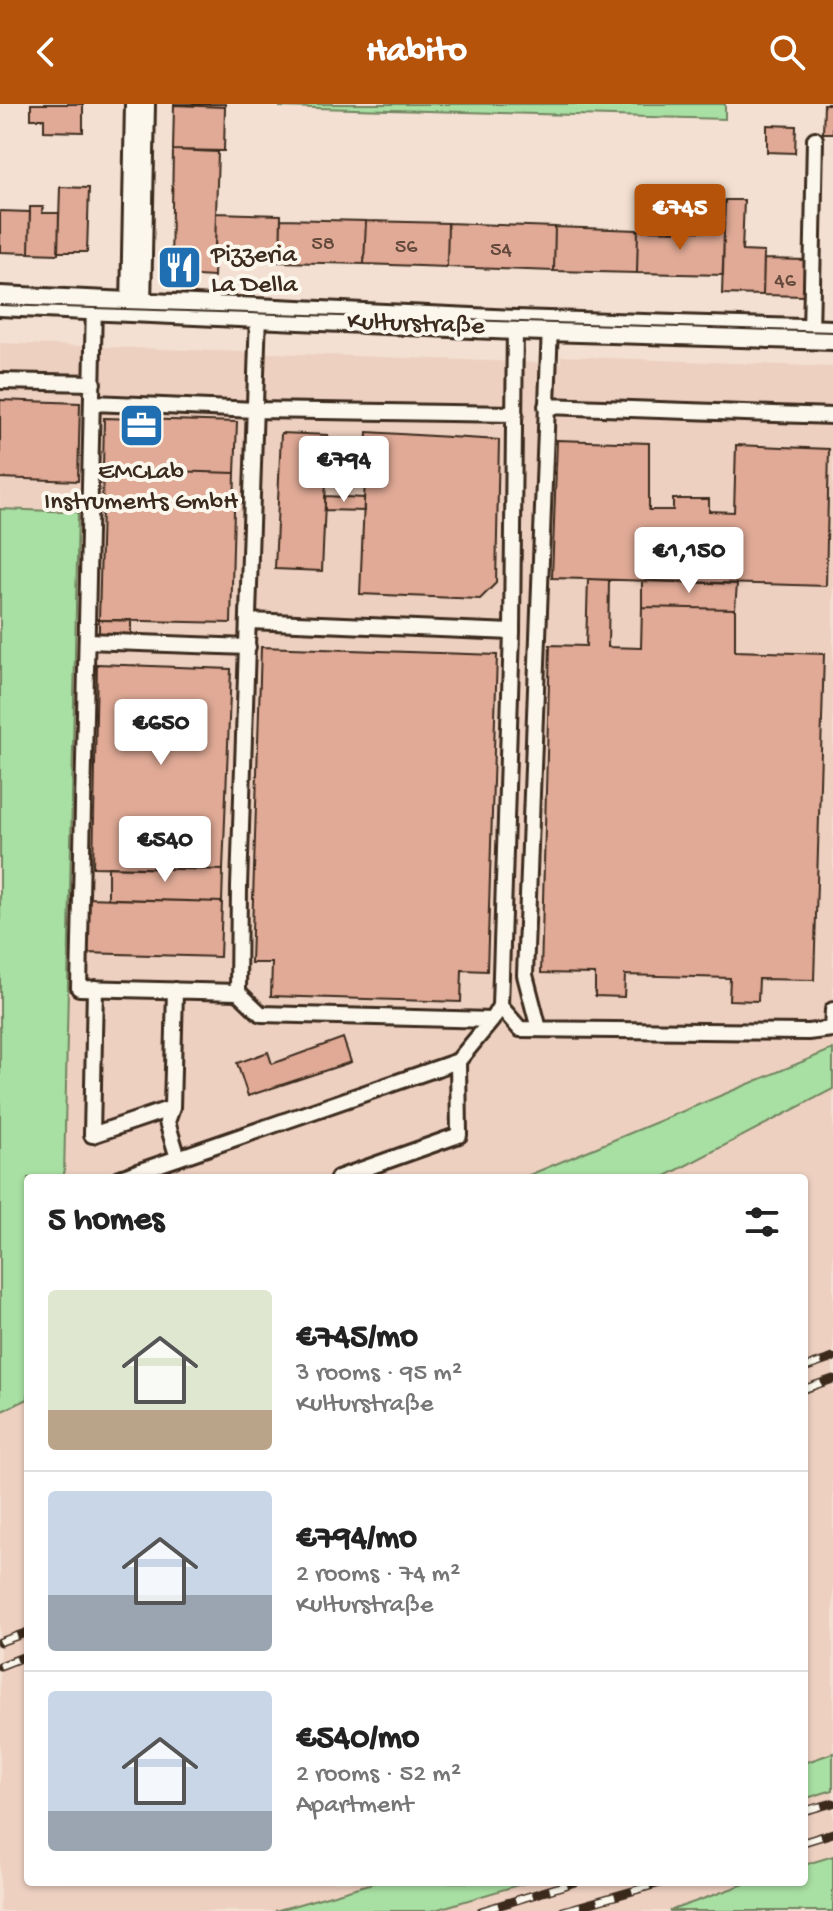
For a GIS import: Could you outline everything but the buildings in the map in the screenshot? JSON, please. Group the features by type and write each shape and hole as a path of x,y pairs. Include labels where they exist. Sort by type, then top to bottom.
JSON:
{"street":[{"path":"136,306 140,104"},
{"name":"Kulturstraße","path":"0,301 515,325 822,334"}],"lane":[{"path":"815,139 822,334"},
{"path":"94,304 79,988 238,992 261,1014 496,1013 520,1029 808,1032 832,1029 833,1010"},
{"path":"238,992 258,314"},
{"path":"132,1174 458,1061 496,1013 512,632 515,325"},
{"path":"539,1029 525,975 550,326"},
{"path":"0,381 93,383"},
{"path":"93,403 256,410 515,414"},
{"path":"546,406 833,416"},
{"path":"249,621 512,632"},
{"path":"87,641 248,647"},
{"path":"95,988 92,1135 172,1108"},
{"path":"175,990 172,1108 167,1122 178,1158"},
{"path":"349,1174 459,1135 458,1061"}],"shaded area":[{"path":"0,343 548,363 561,363 561,356 833,367 833,1753 808,1762 808,1174 64,1174 78,513 0,509"},
{"path":"24,1360 24,1886 362,1886 275,1911 0,1911 0,1369"},
{"path":"833,1790 833,1856 808,1864 808,1798"},
{"path":"515,1886 739,1886 669,1911 432,1911"}],"green space":[{"path":"280,104 725,104 725,119 280,107"},
{"path":"0,509 78,512 64,1174 24,1174 24,1401 0,1412"},
{"path":"833,1049 833,1089 670,1174 532,1174"},
{"path":"833,1753 833,1790 808,1798 808,1762"},
{"path":"833,1856 833,1911 669,1911 739,1886 808,1886 808,1864"},
{"path":"362,1886 515,1886 432,1911 275,1911"}],"tram line":[{"path":"0,305 833,332"}],"railway":[{"path":"808,1367 833,1358"},
{"path":"808,1388 833,1379"},
{"path":"0,1642 24,1633"},
{"path":"0,1666 24,1657"},
{"path":"808,1810 833,1803"},
{"path":"808,1841 833,1833"},
{"path":"481,1911 562,1886"},
{"path":"563,1911 650,1886"}],"place":[{"name":"Pizzeria La Della","path":"180,267"},
{"name":"EMCLab Instruments GmbH","path":"141,426"}]}
